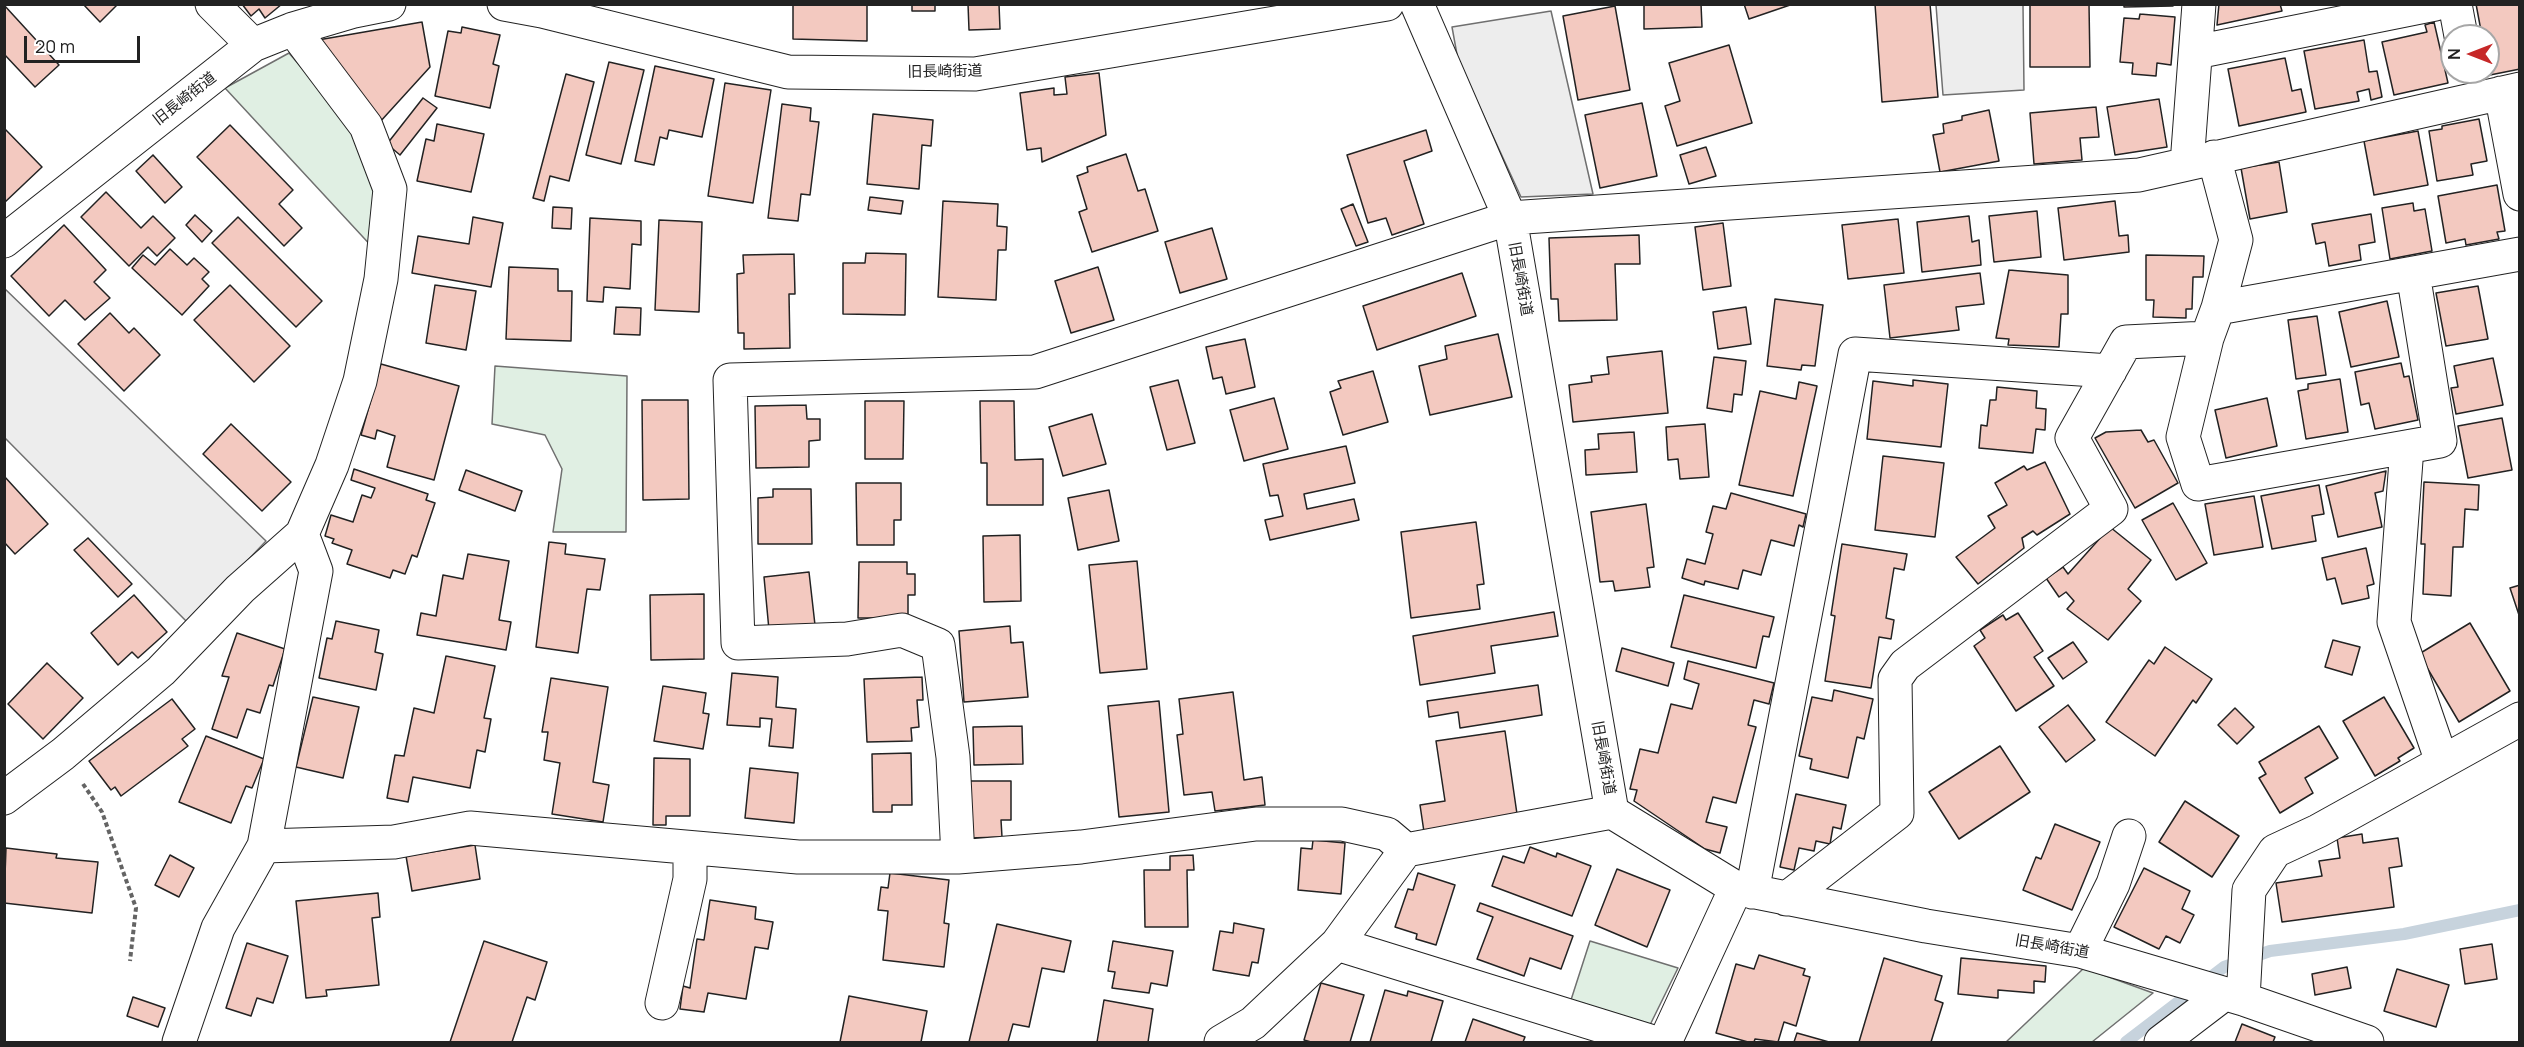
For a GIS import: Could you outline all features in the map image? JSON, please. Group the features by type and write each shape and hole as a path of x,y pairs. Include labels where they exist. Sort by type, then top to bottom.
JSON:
{"street":[{"path":"212,4 253,45"},
{"name":"旧長崎街道","path":"4,241 253,45 293,29 354,11 389,4"},
{"name":"旧長崎街道","path":"504,4 548,8 788,72 975,74 1387,4"},
{"name":"旧長崎街道","path":"1417,4 1510,218 1612,812 1744,890 1926,926 2080,951 2166,976 2237,993 2367,1042"},
{"path":"2199,4 2196,52 2201,161 2236,240 2183,437 2198,484 2440,441 2413,273"},
{"path":"2196,52 2435,4"},
{"path":"2455,4 2459,24"},
{"path":"4,798 63,754 161,671 240,589 302,534 332,465 360,381 381,279 390,189 366,126 293,29"},
{"path":"958,857 953,757 938,645 902,630 847,639 738,643 730,380 1035,372 1510,218 2139,175 2491,88 2520,194"},
{"path":"1786,899 1897,813 1895,679 1905,665 2111,509 2072,438 2126,342 2413,273 2520,254"},
{"path":"1665,1042 1744,890 1855,354 2109,371"},
{"path":"2407,447 2394,622 2442,762"},
{"path":"179,1042 218,928 264,846 316,571 302,534"},
{"path":"2161,1042 2237,993 2247,935 2249,890 2275,851 2318,831 2520,719"},
{"path":"1221,1042 1253,1023 1337,944 1406,850 1612,812"},
{"path":"264,846 394,842 470,828 798,857 958,857 1081,847 1256,825 1342,824 1387,834 1406,850"},
{"path":"2080,951 2113,884 2129,836"},
{"path":"662,1003 690,879 690,849"},
{"path":"1337,944 1653,1042"}],"path":[{"path":"63,754 102,812 136,908 130,961"}],"green space":[{"path":"289,53 361,137 375,188 375,250 225,88"},
{"path":"495,366 627,376 626,532 553,532 562,469 545,435 492,424"},
{"path":"1590,941 1678,968 1648,1029 1570,1003"},
{"path":"2084,968 2153,993 2092,1042 2006,1042"}],"shaded area":[{"path":"1936,5 2023,5 2024,90 1943,95"},
{"path":"1551,11 1593,194 1521,197 1458,60 1452,27"},
{"path":"4,288 266,541 188,623 5,438"}],"building":[{"path":"83,4 118,4 100,22"},
{"path":"242,4 282,4 265,18 259,9 251,16"},
{"path":"793,4 867,4 867,41 793,39"},
{"path":"912,4 935,4 935,11 912,11"},
{"path":"968,4 999,4 1000,29 969,30"},
{"path":"1644,4 1701,4 1702,27 1644,29"},
{"path":"1744,4 1793,4 1749,19"},
{"path":"1875,4 1930,4 1938,97 1882,102"},
{"path":"2030,4 2089,4 2090,67 2030,67"},
{"path":"2124,4 2173,4 2173,6 2124,7"},
{"path":"2219,4 2280,4 2282,11 2217,25"},
{"path":"2476,4 2520,4 2520,69 2500,73 2500,24 2480,24"},
{"path":"4,5 59,65 35,87 4,54"},
{"path":"1615,6 1630,90 1578,100 1563,16"},
{"path":"2140,14 2175,17 2171,65 2157,63 2156,76 2132,74 2133,63 2120,62 2124,18 2139,19"},
{"path":"422,22 430,67 379,123 318,40"},
{"path":"2434,22 2440,48 2440,84 2444,84 2394,95 2382,42 2427,32 2425,25"},
{"path":"462,27 500,35 493,64 499,66 490,108 435,96 448,31 461,33"},
{"path":"2364,40 2369,72 2377,71 2382,97 2371,100 2369,89 2357,92 2359,101 2315,109 2304,51"},
{"path":"1729,45 1752,123 1677,146 1665,106 1680,101 1669,63"},
{"path":"2285,58 2292,91 2301,89 2306,112 2239,126 2228,69"},
{"path":"609,62 644,70 621,164 586,155"},
{"path":"655,66 714,79 702,137 669,130 667,139 660,137 654,165 635,161"},
{"path":"1099,73 1106,135 1042,162 1041,148 1027,150 1020,93 1054,88 1054,95 1067,94 1065,77"},
{"path":"566,74 594,82 569,181 550,176 544,201 533,198"},
{"path":"725,83 771,90 753,203 708,196"},
{"path":"423,98 437,108 400,155 387,144"},
{"path":"2159,99 2167,147 2115,155 2107,107"},
{"path":"1642,103 1657,176 1600,188 1585,115"},
{"path":"782,104 811,108 810,121 819,122 810,195 801,194 798,221 768,218"},
{"path":"2096,107 2099,137 2080,138 2082,160 2034,164 2030,113"},
{"path":"1989,110 1999,161 1940,172 1933,135 1944,133 1943,124 1962,120 1962,116"},
{"path":"873,114 933,120 931,146 922,145 919,189 867,184"},
{"path":"2479,119 2487,161 2471,164 2473,175 2437,181 2429,131 2442,129 2442,126"},
{"path":"437,124 484,134 471,192 417,181 426,139 434,141"},
{"path":"230,125 293,190 279,204 302,228 284,246 197,157"},
{"path":"4,128 42,167 4,203"},
{"path":"1426,130 1432,151 1404,161 1424,224 1392,235 1386,218 1368,223 1347,155"},
{"path":"2418,131 2428,185 2374,195 2364,141"},
{"path":"1706,147 1716,176 1689,184 1680,155"},
{"path":"1126,154 1138,191 1145,189 1158,231 1092,252 1079,212 1087,209 1077,176 1088,172 1087,167"},
{"path":"153,155 182,187 165,203 136,171"},
{"path":"2279,162 2287,212 2250,219 2241,168"},
{"path":"2497,185 2505,231 2497,232 2499,239 2466,245 2465,239 2446,243 2438,196"},
{"path":"106,192 141,228 153,216 175,238 157,256 148,247 129,266 81,217"},
{"path":"870,197 903,201 901,214 868,210"},
{"path":"943,201 998,204 997,226 1007,227 1006,250 998,250 996,300 938,297"},
{"path":"2115,201 2119,236 2128,235 2129,252 2064,260 2058,208"},
{"path":"2413,203 2414,211 2425,209 2432,251 2390,259 2382,208"},
{"path":"1353,204 1368,242 1356,246 1341,209"},
{"path":"553,207 572,208 571,229 552,228"},
{"path":"2037,211 2041,257 1994,262 1989,216"},
{"path":"2371,214 2375,242 2359,245 2361,260 2329,266 2325,242 2316,244 2312,224"},
{"path":"195,215 212,231 202,242 186,225"},
{"path":"1969,216 1972,242 1979,240 1981,265 1922,272 1917,222"},
{"path":"238,217 322,301 296,327 212,243"},
{"path":"473,217 503,223 491,287 412,273 418,236 469,244"},
{"path":"590,218 641,221 641,245 632,244 630,289 604,287 603,302 587,301"},
{"path":"1898,219 1904,273 1848,279 1842,225"},
{"path":"659,220 702,222 699,312 655,310"},
{"path":"1723,223 1731,286 1703,290 1695,227"},
{"path":"64,225 106,270 94,282 110,298 85,320 65,300 49,316 11,276"},
{"path":"1212,228 1227,279 1180,293 1165,242"},
{"path":"1639,235 1640,264 1615,264 1617,320 1559,321 1558,299 1551,299 1549,238"},
{"path":"170,249 187,265 194,258 209,272 202,279 209,286 182,315 132,268 143,255 155,265"},
{"path":"866,253 906,254 905,315 843,314 843,263 865,263"},
{"path":"794,254 795,294 789,294 790,348 744,349 744,333 738,333 737,274 744,273 743,255"},
{"path":"2146,255 2204,256 2203,277 2193,277 2192,309 2186,309 2186,318 2153,317 2154,300 2146,300"},
{"path":"509,267 558,269 558,291 572,291 571,341 506,339"},
{"path":"1098,267 1114,320 1071,333 1055,281"},
{"path":"2009,270 2068,275 2068,314 2061,314 2059,347 2008,345 2009,339 1996,338"},
{"path":"1462,273 1476,316 1377,350 1363,306"},
{"path":"1980,273 1984,304 1956,307 1959,330 1890,338 1884,285"},
{"path":"230,285 290,346 254,382 194,320"},
{"path":"435,285 476,291 466,350 426,343"},
{"path":"2478,286 2488,339 2446,346 2436,293"},
{"path":"1775,299 1823,305 1815,366 1802,365 1801,370 1767,366"},
{"path":"2387,301 2399,357 2351,367 2339,312"},
{"path":"616,307 641,308 640,335 614,334"},
{"path":"1746,307 1751,344 1718,349 1713,312"},
{"path":"110,313 129,333 134,328 160,355 124,391 78,344"},
{"path":"2317,316 2326,375 2296,379 2288,320"},
{"path":"1498,334 1512,397 1430,415 1419,366 1447,359 1445,346"},
{"path":"1245,339 1255,387 1226,394 1222,377 1213,379 1206,347"},
{"path":"1662,351 1668,413 1573,422 1569,385 1592,382 1591,376 1609,374 1607,357"},
{"path":"1714,357 1746,361 1742,395 1734,394 1732,412 1707,408"},
{"path":"2493,358 2503,405 2456,414 2451,388 2458,387 2454,366"},
{"path":"2401,363 2404,377 2409,376 2418,420 2375,429 2369,403 2361,405 2355,372"},
{"path":"381,364 459,386 434,480 387,467 395,436 377,430 375,439 361,435"},
{"path":"1373,371 1388,422 1343,435 1330,392 1341,388 1338,381"},
{"path":"2340,379 2348,432 2306,439 2298,391 2308,389 2308,384"},
{"path":"1178,380 1195,443 1167,450 1150,387"},
{"path":"1913,380 1948,384 1941,447 1867,439 1873,381 1913,386"},
{"path":"1799,382 1817,386 1793,496 1739,485 1760,391 1796,399"},
{"path":"1997,387 2037,391 2036,408 2046,409 2045,430 2036,429 2033,453 1979,448 1981,425 1987,426 1990,400 1996,400"},
{"path":"1274,398 1288,449 1244,461 1230,410"},
{"path":"2267,398 2277,446 2226,458 2215,410"},
{"path":"642,400 688,400 689,499 643,500"},
{"path":"865,401 904,401 903,459 865,459"},
{"path":"980,401 1014,401 1015,460 1043,459 1043,505 987,505 987,463 981,463"},
{"path":"806,405 807,419 820,419 820,440 809,441 809,467 756,468 755,406"},
{"path":"1092,414 1106,464 1063,476 1049,427"},
{"path":"2502,418 2512,470 2468,478 2458,426"},
{"path":"231,424 291,482 262,511 203,454"},
{"path":"1705,424 1709,477 1680,479 1678,459 1668,460 1666,427"},
{"path":"2141,430 2148,442 2154,440 2178,483 2135,508 2095,438 2106,432"},
{"path":"1634,432 1637,472 1586,475 1585,450 1599,449 1598,434"},
{"path":"1346,446 1355,483 1304,494 1307,509 1354,499 1359,520 1270,540 1265,520 1283,516 1278,495 1270,496 1263,464"},
{"path":"1883,456 1944,463 1935,537 1875,530"},
{"path":"2045,462 2070,514 2037,535 2033,531 2022,538 2024,548 1978,584 1956,557 1995,528 1988,516 2007,505 1995,483 2024,466 2027,470"},
{"path":"354,469 428,494 426,500 435,503 417,557 412,555 405,574 393,570 390,578 347,564 352,550 332,543 334,539 325,536 331,515 353,522 362,495 371,498 375,488 351,480"},
{"path":"466,470 522,491 515,511 459,490"},
{"path":"2386,471 2383,491 2375,493 2382,527 2338,537 2326,486"},
{"path":"4,476 48,524 15,554 4,542"},
{"path":"2424,482 2479,485 2478,510 2465,509 2463,547 2453,547 2451,596 2423,594 2425,544 2421,544"},
{"path":"856,483 901,483 901,520 894,520 894,545 857,545"},
{"path":"2319,485 2324,514 2312,516 2316,541 2272,549 2261,496"},
{"path":"773,489 811,489 812,544 758,544 758,498 773,497"},
{"path":"1109,490 1119,541 1078,550 1068,498"},
{"path":"1731,493 1806,514 1803,527 1799,525 1794,546 1771,540 1761,575 1743,570 1738,589 1705,581 1704,585 1682,578 1687,559 1705,564 1713,534 1706,532 1713,506 1726,509"},
{"path":"2254,496 2263,547 2214,555 2205,504"},
{"path":"2173,503 2207,563 2176,580 2142,520"},
{"path":"1646,504 1654,567 1647,568 1650,587 1615,591 1613,581 1600,582 1591,512"},
{"path":"1476,522 1484,584 1477,585 1480,609 1411,618 1401,532"},
{"path":"2110,527 2151,560 2128,589 2141,601 2108,640 2067,609 2074,601 2066,592 2059,597 2046,578 2063,567 2068,574"},
{"path":"1020,535 1021,601 984,602 983,536"},
{"path":"88,538 132,584 118,597 74,550"},
{"path":"549,542 566,544 565,554 605,559 600,590 587,589 578,653 536,647"},
{"path":"1842,544 1907,554 1904,570 1894,568 1886,618 1894,620 1891,639 1879,637 1871,688 1825,681 1835,616 1831,615"},
{"path":"2366,548 2374,584 2367,586 2369,598 2342,604 2335,578 2327,580 2322,558"},
{"path":"468,554 509,561 499,620 511,622 506,650 417,635 421,613 436,616 443,575 463,579"},
{"path":"1137,561 1147,669 1100,673 1089,565"},
{"path":"859,562 907,562 907,574 915,574 915,595 908,595 908,618 858,618"},
{"path":"809,572 815,625 769,630 764,577"},
{"path":"2520,585 2520,618 2510,588"},
{"path":"704,594 704,659 651,660 650,595"},
{"path":"134,595 167,632 138,658 132,652 118,665 91,633"},
{"path":"1684,595 1774,617 1769,637 1763,636 1756,668 1671,647"},
{"path":"1554,612 1558,636 1491,646 1495,673 1420,685 1413,636"},
{"path":"2018,613 2043,651 2034,657 2054,686 2016,711 1974,646 1985,638 1980,630 2003,615 2006,620"},
{"path":"336,621 379,630 375,652 383,654 376,690 319,678 327,638 332,639"},
{"path":"2470,623 2510,691 2459,722 2419,654"},
{"path":"1010,626 1011,643 1023,642 1028,697 964,702 959,631"},
{"path":"237,633 285,649 273,686 269,685 260,713 247,709 237,738 212,729 229,677 222,676"},
{"path":"2333,640 2360,647 2352,675 2325,667"},
{"path":"2073,642 2087,662 2063,679 2048,658"},
{"path":"2165,647 2212,679 2196,703 2193,700 2155,756 2106,722 2149,660 2154,664"},
{"path":"1622,648 1674,663 1668,686 1616,671"},
{"path":"446,656 495,666 484,718 491,719 485,752 477,750 470,788 413,777 408,802 387,798 395,755 404,756 414,708 434,713"},
{"path":"1688,661 1774,683 1769,704 1754,700 1748,725 1756,727 1736,803 1713,797 1706,822 1727,827 1720,853 1705,849 1634,801 1637,790 1630,789 1640,749 1658,753 1671,704 1692,709 1699,684 1684,679"},
{"path":"47,663 83,698 43,739 8,704"},
{"path":"732,673 778,677 776,707 796,709 793,748 769,746 772,719 760,718 760,727 727,725"},
{"path":"922,677 923,700 917,700 919,727 911,728 912,741 867,742 864,679"},
{"path":"551,678 608,687 593,782 609,785 603,822 552,814 560,763 544,760 548,732 542,732"},
{"path":"1538,685 1542,715 1460,728 1458,712 1429,717 1427,701"},
{"path":"663,686 706,693 703,713 709,714 703,749 654,741"},
{"path":"1834,690 1873,699 1864,739 1857,737 1848,778 1810,769 1812,759 1799,756 1812,697 1832,701"},
{"path":"1233,692 1244,780 1262,777 1265,805 1215,811 1212,792 1184,795 1177,735 1183,734 1179,699"},
{"path":"313,697 359,707 343,778 296,767"},
{"path":"2384,697 2414,748 2398,758 2400,761 2375,776 2343,721"},
{"path":"172,699 195,729 182,739 188,746 121,796 115,787 111,790 89,761"},
{"path":"1159,701 1169,812 1119,817 1108,706"},
{"path":"2068,705 2095,740 2066,762 2039,727"},
{"path":"2235,708 2254,727 2237,744 2218,725"},
{"path":"1022,726 1023,764 974,765 973,727"},
{"path":"2319,726 2338,758 2305,778 2313,793 2280,813 2259,778 2266,774 2259,762"},
{"path":"1505,731 1517,814 1424,832 1420,805 1445,801 1436,741"},
{"path":"206,736 264,759 252,788 246,786 231,823 179,802"},
{"path":"2000,746 2030,792 1959,839 1929,792"},
{"path":"911,753 912,805 892,805 892,812 873,812 872,754"},
{"path":"654,758 690,759 690,816 666,816 666,825 653,825"},
{"path":"750,768 798,773 794,823 745,818"},
{"path":"969,781 1011,781 1011,820 1001,820 1002,837 969,838"},
{"path":"1796,794 1846,805 1841,829 1833,827 1830,844 1816,841 1814,851 1799,848 1794,870 1780,867"},
{"path":"2185,801 2239,836 2212,877 2159,842"},
{"path":"2055,824 2100,842 2072,910 2023,890 2036,857 2041,859"},
{"path":"2362,834 2363,843 2398,838 2402,866 2389,868 2394,907 2282,922 2276,883 2322,876 2319,861 2340,858 2337,838"},
{"path":"1313,840 1345,843 1341,894 1298,890 1301,848 1312,849"},
{"path":"475,845 480,879 412,891 406,856"},
{"path":"1530,847 1556,857 1557,853 1591,866 1572,916 1492,886 1503,856 1524,863"},
{"path":"6,848 57,854 56,858 98,862 92,913 4,903"},
{"path":"170,855 194,868 179,897 155,885"},
{"path":"1193,855 1194,870 1187,870 1188,927 1145,927 1144,870 1170,870 1170,856"},
{"path":"2144,868 2190,891 2182,909 2194,915 2180,943 2166,936 2159,949 2114,927"},
{"path":"1617,869 1670,890 1647,947 1595,925"},
{"path":"890,873 949,880 944,923 949,924 944,967 883,960 888,911 878,910 881,887 888,888"},
{"path":"1418,873 1455,885 1436,945 1416,939 1417,934 1395,927 1408,889 1413,890"},
{"path":"378,893 380,917 372,918 379,985 326,990 327,996 306,998 296,901"},
{"path":"710,900 756,907 755,919 773,922 768,949 755,947 746,999 708,993 704,1012 680,1009 683,986 690,988 697,939 704,940"},
{"path":"1480,903 1573,936 1561,969 1530,958 1524,976 1477,959 1493,917 1477,911"},
{"path":"1234,923 1264,929 1258,963 1252,962 1249,976 1213,970 1220,931 1233,933"},
{"path":"997,924 1071,941 1064,972 1042,968 1029,1027 1013,1024 1008,1042 969,1042"},
{"path":"484,941 547,962 535,1000 527,997 512,1042 450,1042"},
{"path":"1113,941 1173,951 1167,986 1151,983 1149,993 1112,988 1115,972 1108,971"},
{"path":"247,943 288,956 273,1003 257,998 251,1016 226,1008"},
{"path":"2492,944 2497,979 2465,984 2460,949"},
{"path":"1759,955 1805,969 1803,975 1810,977 1796,1026 1784,1022 1778,1042 1755,1039 1754,1042 1748,1042 1716,1033 1736,964 1754,969"},
{"path":"1884,958 1942,976 1935,1000 1943,1003 1931,1042 1859,1042"},
{"path":"1961,958 2046,966 2045,982 2034,981 2034,993 1998,990 1998,998 1958,994"},
{"path":"2347,967 2351,988 2315,995 2312,974"},
{"path":"2397,969 2449,985 2436,1027 2384,1011"},
{"path":"1321,983 1364,995 1350,1042 1304,1040"},
{"path":"1385,990 1407,996 1408,991 1443,1001 1431,1042 1370,1042"},
{"path":"849,996 927,1011 921,1042 840,1042"},
{"path":"133,997 165,1008 158,1027 127,1016"},
{"path":"1104,1000 1153,1009 1148,1042 1097,1042"},
{"path":"1473,1019 1525,1037 1523,1042 1465,1042"},
{"path":"2242,1024 2275,1037 2273,1042 2235,1042"},
{"path":"1797,1033 1829,1042 1794,1042"}],"waterway":[{"path":"2126,1042 2224,967 2270,951 2404,934 2520,910"}]}
